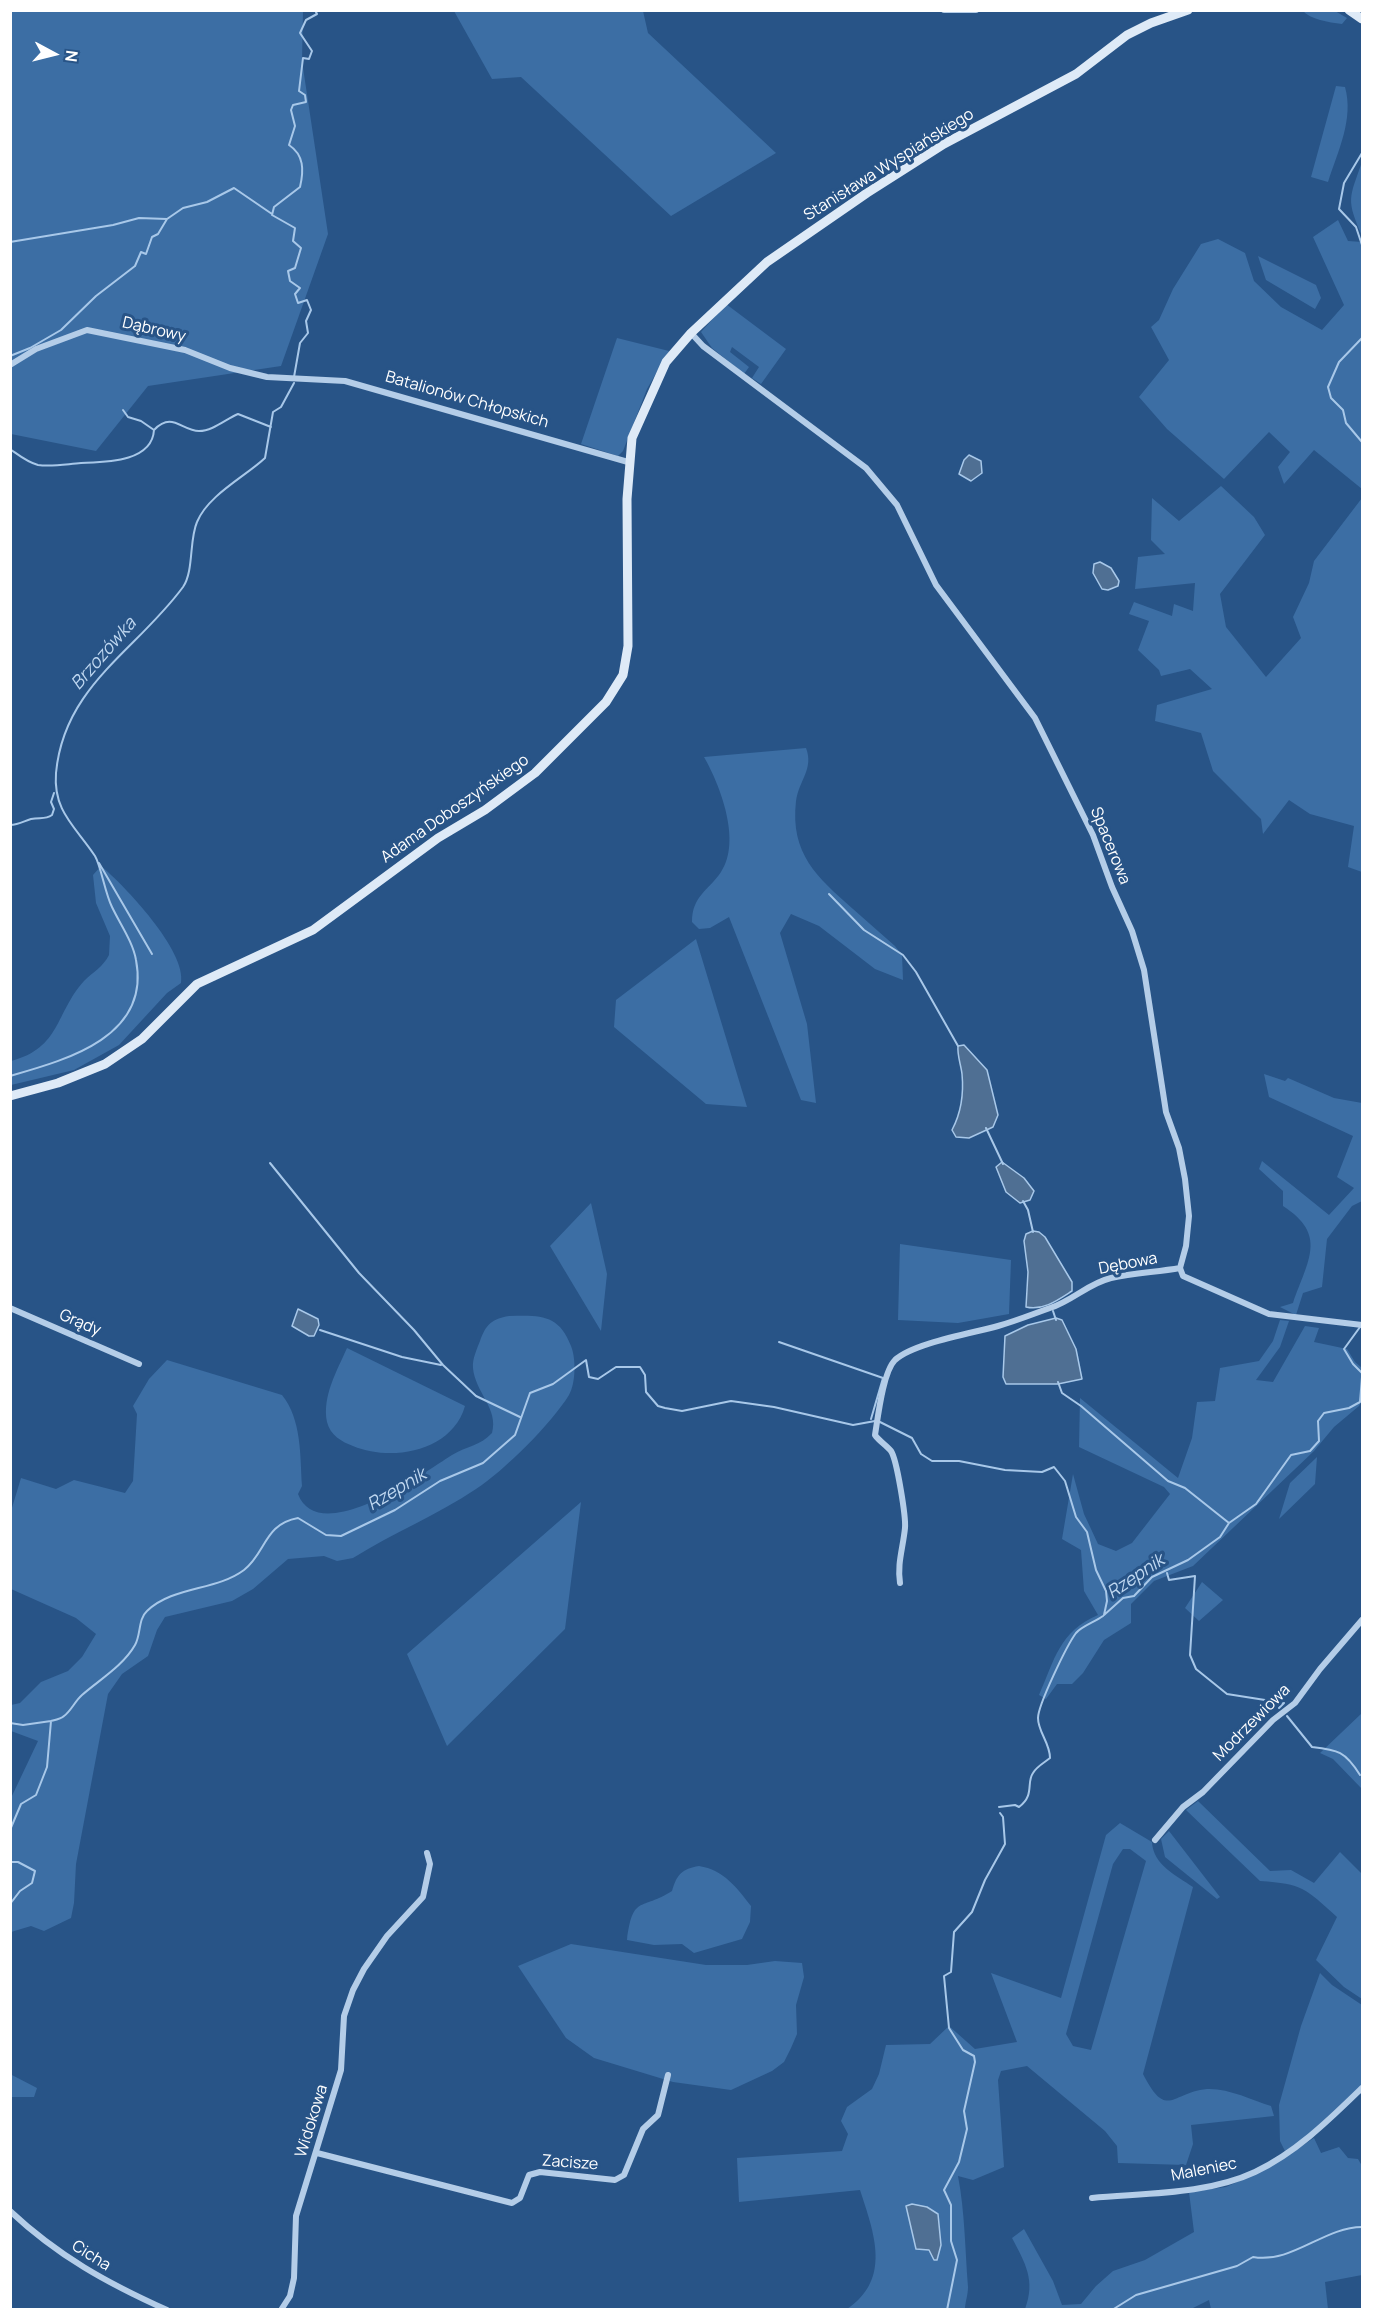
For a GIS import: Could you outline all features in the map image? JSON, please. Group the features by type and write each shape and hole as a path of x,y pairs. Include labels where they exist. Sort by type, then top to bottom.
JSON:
{"street":[{"path":"944,10 976,10"},
{"name":"Stanisława Wyspiańskiego","path":"689,335 767,262 873,189 944,144 1076,74 1127,35 1151,23 1188,10"},
{"path":"1349,10 1362,19"},
{"name":"Dąbrowy","path":"10,365 36,350 87,330 185,350 239,371 296,380"},
{"name":"Adama Doboszyńskiego","path":"10,1096 58,1083 105,1064 142,1039 197,984 313,930 438,838 517,788 581,729 613,693 623,675 627,658 628,462 632,438 652,388 666,362 689,335"},
{"name":"Spacerowa","path":"689,335 880,481 897,505 936,585 1035,718 1093,835 1112,887 1132,931 1144,970 1166,1112 1179,1148 1185,1179 1189,1216 1186,1246 1179,1268"},
{"name":"Batalionów Chłopskich","path":"296,380 345,381 628,462"},
{"name":"Dębowa","path":"900,1583 898,1569 905,1527 904,1508 891,1451 875,1435 888,1371 894,1360 912,1350 967,1331 997,1326 1065,1303 1092,1285 1110,1278 1179,1268 1183,1276 1269,1314 1359,1325"},
{"name":"Grądy","path":"10,1308 139,1364"},
{"name":"Modrzewiowa","path":"1155,1840 1183,1807 1203,1792 1273,1720 1295,1703 1320,1669 1362,1620"},
{"name":"Widokowa","path":"281,2310 290,2296 294,2278 296,2216 341,2070 344,2016 353,1990 381,1945 423,1897 430,1864 427,1853"},
{"name":"Zacisze","path":"317,2153 512,2203 520,2198 529,2175 540,2172 615,2180 624,2175 643,2129 658,2115 668,2075"},
{"name":"Maleniec","path":"1092,2198 1191,2188 1221,2183 1254,2172 1298,2146 1362,2088"},
{"name":"Cicha","path":"10,2211 41,2240 73,2261 112,2285 167,2310"}],"shaded area":[{"path":"1302,10 1335,11 1347,18 1342,24 1315,18"},
{"path":"10,11 303,11 302,61 328,234 281,366 148,386 96,451 11,434"},
{"path":"454,11 643,11 648,33 776,153 671,216 521,77 492,79"},
{"path":"1336,86 1345,87 1348,111 1344,135 1328,182 1311,177"},
{"path":"1362,162 1362,236 1353,214 1351,199"},
{"path":"1338,220 1348,241 1362,242 1362,489 1314,450 1284,484 1278,467 1290,452 1269,432 1224,479 1167,429 1139,397 1169,360 1151,327 1159,320 1173,289 1201,244 1218,239 1245,253 1254,281 1281,307 1322,330 1344,305 1313,237"},
{"path":"1258,256 1316,285 1321,298 1315,309 1266,280"},
{"path":"726,304 786,349 761,384 752,378 759,367 732,347 730,352 749,367 744,374 712,348 701,332"},
{"path":"617,338 669,351 647,389 623,451 618,456 581,444"},
{"path":"969,455 981,461 982,473 971,481 959,474 964,460"},
{"path":"1221,486 1254,517 1265,535 1220,594 1226,627 1266,677 1301,638 1293,617 1309,583 1314,561 1362,498 1362,872 1348,867 1354,826 1310,814 1289,800 1263,834 1261,819 1213,771 1201,733 1155,721 1157,705 1212,689 1190,669 1161,676 1159,670 1138,650 1149,621 1129,614 1134,602 1172,616 1174,604 1193,611 1195,583 1135,589 1138,557 1165,554 1151,540 1152,498 1179,521"},
{"path":"1100,562 1111,568 1119,581 1118,586 1108,590 1102,589 1093,573 1094,564"},
{"path":"806,748 808,762 796,801 795,820 802,850 809,863 828,886 895,946 902,955 903,980 875,969 819,926 791,914 780,933 807,1024 816,1103 801,1100 729,917 710,928 699,929 692,922 698,900 721,872 727,859 729,845 729,829 722,798 704,757"},
{"path":"101,866 138,903 164,937 180,970 181,983 167,993 119,1045 74,1070 11,1085 11,1061 39,1048 55,1028 67,1005 84,981 104,963 109,955 110,936 96,903 93,875"},
{"path":"696,939 747,1107 706,1104 614,1027 616,1000"},
{"path":"964,1045 987,1070 998,1115 993,1127 969,1138 956,1137 952,1130 960,1110 963,1089 958,1046"},
{"path":"1264,1074 1285,1081 1288,1078 1334,1098 1362,1103 1362,1201 1352,1206 1327,1239 1322,1287 1303,1293 1296,1315 1280,1307 1293,1303 1308,1261 1310,1238 1306,1227 1283,1206 1283,1191 1259,1169 1262,1161 1329,1215 1354,1188 1337,1177 1353,1136 1269,1097"},
{"path":"1002,1162 1024,1178 1034,1191 1030,1200 1020,1203 1006,1192 996,1167"},
{"path":"591,1203 607,1274 601,1331 550,1246"},
{"path":"1033,1231 1045,1237 1072,1282 1072,1291 1050,1304 1032,1308 1026,1307 1028,1272 1024,1241 1026,1234"},
{"path":"900,1244 1011,1260 1009,1314 958,1323 898,1320"},
{"path":"298,1309 318,1319 319,1325 314,1336 309,1336 292,1326"},
{"path":"509,1316 547,1319 554,1322 566,1335 573,1351 574,1377 569,1395 561,1407 513,1459 488,1481 353,1558 337,1561 324,1556 288,1559 253,1589 232,1601 165,1617 157,1630 148,1656 122,1674 108,1694 76,1864 71,1918 44,1931 31,1926 11,1932 11,1798 38,1741 11,1731 11,1705 20,1703 41,1682 68,1671 82,1657 96,1634 76,1618 11,1589 11,1511 21,1478 56,1489 74,1480 125,1493 133,1481 137,1414 133,1406 149,1379 167,1360 282,1395 289,1405 299,1439 302,1486 298,1494 310,1509 327,1514 349,1510 373,1502 452,1455 483,1441 492,1433 490,1408 475,1377 473,1361 487,1326 498,1319"},
{"path":"1056,1318 1062,1320 1076,1349 1082,1379 1058,1384 1006,1384 1003,1377 1005,1336 1028,1325"},
{"path":"1280,1320 1289,1321 1280,1347 1256,1380 1273,1382 1305,1326 1319,1328 1314,1342 1347,1349 1362,1368 1362,1400 1359,1406 1334,1427 1314,1451 1193,1566 1154,1581 1131,1604 1131,1623 1104,1640 1083,1673 1072,1684 1057,1684 1046,1699 1039,1695 1054,1658 1066,1638 1085,1622 1098,1615 1084,1591 1081,1550 1062,1539 1073,1474 1084,1514 1098,1544 1116,1551 1132,1543 1170,1494 1164,1487 1079,1447 1080,1398 1178,1478 1192,1438 1197,1402 1215,1401 1220,1368 1259,1361 1273,1341"},
{"path":"347,1348 465,1406 458,1422 434,1443 402,1453 368,1451 341,1440 329,1427 326,1412 328,1393"},
{"path":"1317,1457 1315,1484 1279,1519 1290,1483"},
{"path":"581,1502 565,1629 447,1746 407,1654"},
{"path":"1202,1582 1223,1600 1199,1621 1185,1608"},
{"path":"1362,1713 1362,1789 1333,1759 1320,1753"},
{"path":"1198,1801 1270,1871 1291,1870 1314,1883 1340,1852 1362,1874 1362,1999 1344,1987 1316,1960 1337,1917 1303,1889 1286,1884 1260,1881 1186,1810"},
{"path":"1120,1823 1152,1842 1153,1850 1161,1863 1193,1887 1143,2074 1151,2088 1158,2097 1165,2100 1195,2091 1223,2090 1271,2106 1274,2116 1191,2125 1193,2144 1186,2165 1118,2163 1117,2146 1105,2131 1027,2066 1001,2071 998,2080 1004,2167 973,2180 958,2176 968,2287 965,2309 847,2309 861,2297 870,2284 875,2270 874,2239 860,2190 739,2202 737,2158 842,2151 848,2134 841,2121 847,2107 872,2089 879,2074 886,2045 930,2044 949,2026 975,2049 1017,2042 991,1973 1061,1998 1106,1835","holes":["1123,1849 1130,1849 1146,1861 1091,2050 1073,2046 1066,2034 1113,1864"]},
{"path":"1169,1831 1220,1897 1217,1899 1165,1857 1161,1839"},
{"path":"699,1866 722,1875 735,1886 751,1906 750,1922 742,1939 694,1953 682,1944 654,1945 627,1940 632,1916 636,1910 672,1891 681,1873"},
{"path":"571,1944 706,1965 747,1965 775,1961 802,1963 804,1977 796,2005 797,2034 784,2062 772,2071 731,2090 673,2082 594,2058 566,2038 518,1966"},
{"path":"1320,1973 1332,1985 1362,2005 1362,2085 1301,2141 1285,2151 1280,2141 1279,2105 1301,2026"},
{"path":"10,2074 37,2088 34,2097 11,2097"},
{"path":"1314,2138 1321,2153 1339,2147 1348,2158 1358,2159 1362,2166 1362,2275 1325,2282 1328,2309 1211,2309 1209,2300 1189,2310 1025,2309 1029,2289 1028,2272 1012,2238 1024,2229 1053,2281 1062,2305 1081,2304 1113,2271 1145,2260 1194,2232 1189,2192 1226,2187 1264,2170"},
{"path":"912,2204 927,2207 938,2214 941,2245 937,2260 934,2260 929,2250 916,2249 906,2206"}],"waterway":[{"name":"Brzozówka","path":"294,377 300,343 308,333 306,321 311,310 307,300 298,303 295,294 300,288 290,281 288,271 295,268 301,248 293,241 295,228 272,215 274,207 300,187 302,163 298,153 289,145 295,126 291,110 293,105 306,102 305,95 299,91 303,58 309,59 312,51 300,33 306,20 317,14 315,10"},
{"path":"1362,153 1344,183 1339,209 1356,227 1362,245"},
{"path":"10,242 113,225 139,218 167,219 183,208 207,202 234,188 272,214"},
{"path":"10,356 30,348 61,330 96,296 135,266 141,252 146,254 152,237 158,234 167,219"},
{"path":"1362,338 1339,362 1328,387 1331,398 1343,410 1346,423 1362,442"},
{"name":"Brzozówka","path":"10,1076 55,1062 100,1041 117,1026 131,1008 137,986 134,953 110,901 95,856 67,818 58,798 56,773 62,743 73,716 87,693 183,587 189,573 195,529 202,512 218,495 265,458 273,412 281,407 294,383"},
{"path":"123,410 128,417 141,421 154,430 166,422 172,422 199,431 214,427 238,414 271,427"},
{"path":"10,449 38,465 54,466 113,461 136,455 145,449 151,441 154,430"},
{"path":"10,825 52,815 54,809 51,802 54,793"},
{"path":"99,863 152,954"},
{"path":"829,894 864,930 903,955 916,972 958,1046"},
{"path":"986,1128 1003,1164"},
{"path":"270,1163 359,1273 414,1330 443,1365 476,1396 520,1417"},
{"path":"1023,1201 1028,1210 1033,1232"},
{"path":"1053,1311 1056,1320"},
{"name":"Rzepnik","path":"1360,1327 1344,1349 1362,1373"},
{"path":"320,1330 402,1357 441,1365"},
{"path":"779,1342 883,1378 871,1419"},
{"name":"Rzepnik","path":"10,1830 21,1804 36,1795 47,1767 51,1721 66,1714 82,1695 124,1660 135,1645 142,1618 147,1611 169,1597 221,1582 244,1570 278,1526 287,1521 298,1518 326,1535 341,1536 395,1510 440,1481 483,1463 515,1435 530,1393 553,1384 586,1360 589,1377 598,1379 616,1367 640,1367 645,1375 646,1392 658,1406 665,1408 682,1411 731,1401 774,1407 853,1425 875,1421"},
{"name":"Rzepnik","path":"880,1422 912,1438 921,1454 932,1461 959,1461 1005,1470 1042,1472 1054,1467 1065,1481 1076,1517 1087,1532 1096,1570 1106,1591 1107,1601 1104,1615 1123,1598 1134,1596 1152,1577 1188,1560 1220,1537 1229,1523 1256,1504 1291,1455 1310,1451 1319,1441 1318,1421 1324,1413 1349,1408 1360,1402 1362,1377"},
{"path":"1058,1382 1062,1393 1081,1406 1168,1481 1185,1488 1229,1523"},
{"path":"1167,1573 1169,1580 1195,1576 1190,1655 1196,1669 1227,1694 1284,1703 1279,1708"},
{"path":"999,1807 1015,1805 1019,1807 1024,1803 1029,1794 1033,1773 1050,1758 1040,1728 1039,1711 1060,1662 1076,1633 1103,1616"},
{"path":"1287,1716 1312,1747 1340,1753 1350,1761 1360,1775"},
{"path":"10,1723 23,1725 51,1721"},
{"path":"947,2310 957,2260 951,2241 951,2205 944,2190 959,2162 967,2129 964,2111 975,2062 974,2056 963,2050 949,2028 944,1976 951,1972 954,1932 972,1912 985,1880 1005,1844 1003,1817 1000,1813"},
{"name":"Rzepnik","path":"10,1862 18,1862 35,1871 32,1883 20,1891 10,1904"},
{"path":"1112,2310 1136,2295 1237,2266 1253,2257 1267,2258 1295,2251 1334,2233 1362,2227"}]}
